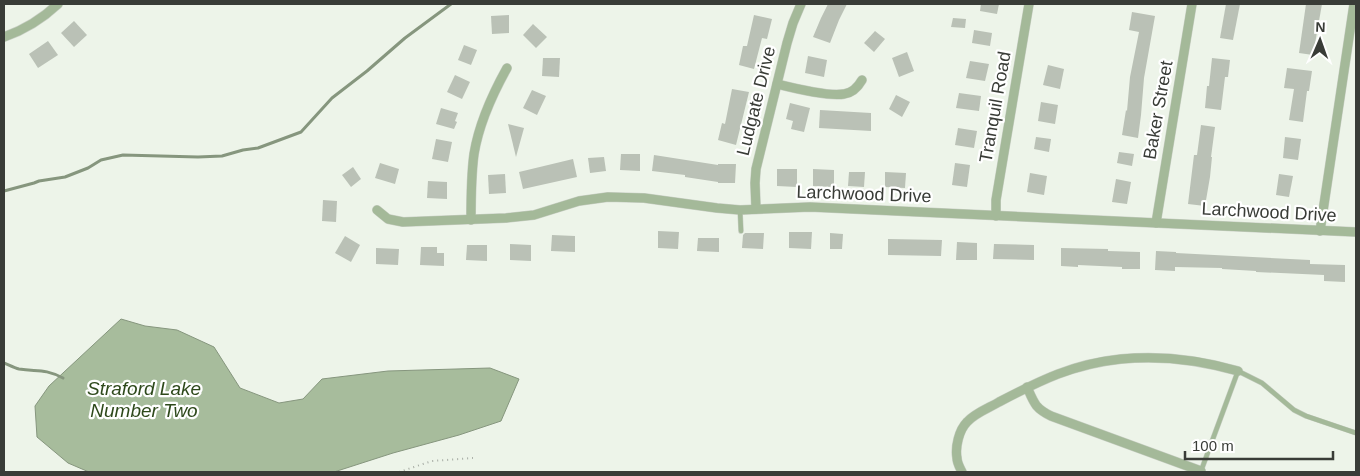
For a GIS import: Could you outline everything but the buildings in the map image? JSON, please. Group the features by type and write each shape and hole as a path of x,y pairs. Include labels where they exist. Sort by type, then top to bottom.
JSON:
{"street":[{"path":"4,37 31,25 58,4"},
{"name":"Ludgate Drive","path":"756,209 756,169 789,36 801,4"},
{"name":"Tranquil Road","path":"996,216 996,200 1029,4"},
{"name":"Baker Street","path":"1156,222 1192,4"},
{"path":"1320,231 1354,4"},
{"path":"471,220 474,154 488,106 507,68"},
{"path":"777,84 814,92 844,94 852,91 862,80"},
{"name":"Larchwood Drive","path":"377,210 388,219 403,222 471,220 534,215 580,201 608,197 644,198 740,210 810,207 1356,232"},
{"path":"962,472 956,458 956,446 965,423 974,416 1040,381 1080,366 1122,359 1162,358 1214,364 1238,371"},
{"path":"1027,388 1040,410 1051,416 1201,472"}],"lane":[{"path":"740,210 741,231"},
{"path":"1201,472 1238,371 1262,383 1294,410 1356,433"}],"path":[{"path":"400,472 432,461 473,458"}],"water":[{"name":"Straford Lake Number Two","path":"121,319 145,326 177,330 214,347 240,388 279,403 303,399 322,379 388,371 490,368 519,379 501,421 334,472 89,472 68,463 37,437 35,406 49,386"}],"waterway":[{"path":"4,191 39,181 65,177 88,168 101,160 123,155 222,156 258,148 301,132 332,98 405,38 451,4"},
{"path":"4,363 17,369 45,372 63,378"}]}
